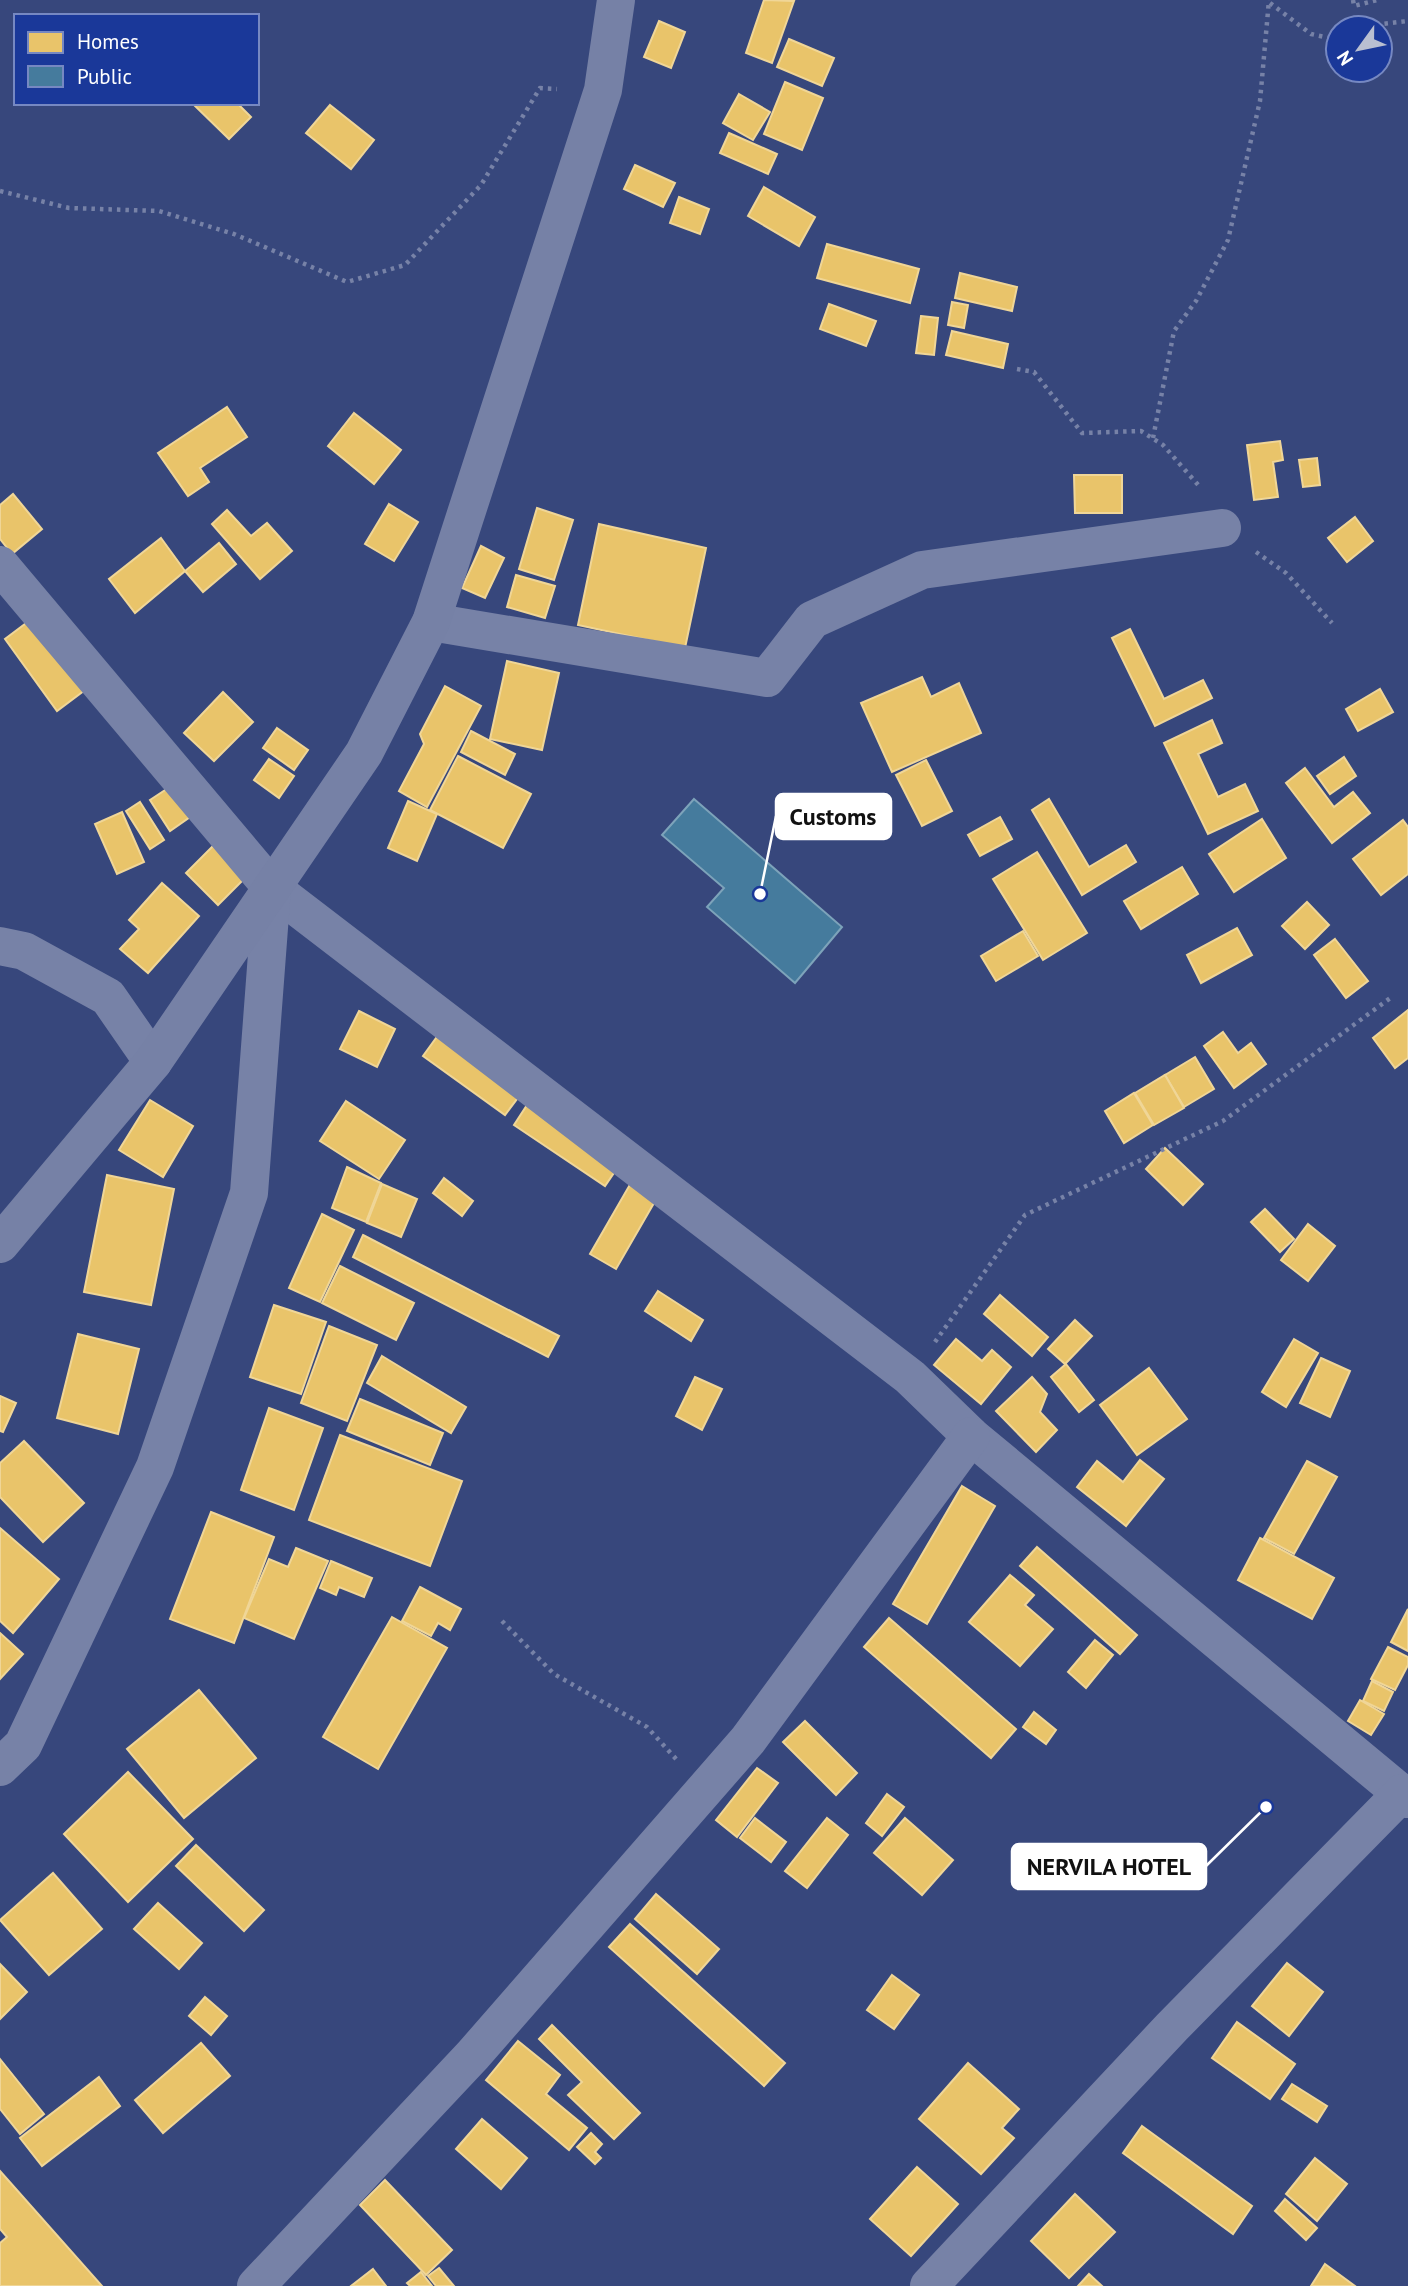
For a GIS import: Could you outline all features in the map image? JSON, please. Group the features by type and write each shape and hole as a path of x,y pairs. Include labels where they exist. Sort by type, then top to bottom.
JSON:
{"highway":[{"path":"0,1244 153,1062 364,753 431,622 603,90 616,0"}],"street":[{"path":"431,622 766,678 813,620 922,570 1222,528"},
{"path":"0,565 272,888 910,1377 971,1436 1405,1796 1172,2027 929,2286"},
{"path":"0,1767 23,1745 155,1467 249,1192 272,888"},
{"path":"0,946 24,951 108,997 153,1062"},
{"path":"256,2286 473,2055 748,1740 971,1436"}],"path":[{"path":"1353,0 1354,6 1377,0"},
{"path":"1269,1 1311,34 1324,37"},
{"path":"1153,438 1174,331 1203,289 1228,240 1260,101 1269,1"},
{"path":"0,191 69,208 159,211 234,234 347,282 405,265 481,185 540,88 603,90"},
{"path":"1017,369 1034,372 1082,433 1141,430 1163,445 1207,495 1222,528 1286,573 1332,623"},
{"path":"910,1377 1026,1215 1223,1121 1393,996"},
{"path":"502,1621 554,1674 647,1727 703,1789"}],"building: Homes":[{"path":"764,0 794,1 772,63 746,53"},
{"path":"659,21 685,32 671,68 644,57"},
{"path":"789,39 834,58 822,86 777,67"},
{"path":"785,82 823,98 802,150 764,134"},
{"path":"739,94 770,112 753,140 723,123"},
{"path":"194,105 239,105 251,117 229,139"},
{"path":"330,105 374,140 351,169 306,133"},
{"path":"729,133 777,154 768,174 720,153"},
{"path":"635,165 675,183 663,207 624,189"},
{"path":"764,187 815,217 799,246 748,216"},
{"path":"679,197 709,209 700,234 670,223"},
{"path":"827,244 919,269 910,303 817,278"},
{"path":"960,273 1017,287 1012,311 955,298"},
{"path":"952,302 968,305 964,328 948,325"},
{"path":"829,304 876,321 866,346 820,329"},
{"path":"921,316 938,318 934,355 916,353"},
{"path":"952,331 1008,344 1003,368 946,355"},
{"path":"227,407 247,437 200,468 209,482 188,496 158,453"},
{"path":"354,413 401,450 374,484 328,446"},
{"path":"1280,441 1283,460 1273,462 1278,497 1254,500 1247,445"},
{"path":"1317,458 1320,485 1303,487 1299,460"},
{"path":"1074,475 1122,475 1122,513 1075,513"},
{"path":"13,494 42,529 12,554 0,539 0,505"},
{"path":"389,504 418,522 394,561 365,544"},
{"path":"537,508 573,520 554,580 519,569"},
{"path":"227,510 251,536 267,523 292,551 260,579 212,524"},
{"path":"1355,517 1373,541 1347,562 1328,538"},
{"path":"599,524 706,548 685,648 578,625"},
{"path":"161,538 185,571 135,613 109,579"},
{"path":"219,543 236,564 203,592 185,571"},
{"path":"481,546 504,558 485,598 462,588"},
{"path":"516,575 555,586 545,618 507,607"},
{"path":"33,618 85,690 57,711 5,639"},
{"path":"1130,629 1164,699 1203,680 1212,698 1155,726 1112,638"},
{"path":"507,661 559,673 542,750 490,739"},
{"path":"922,677 931,697 959,683 981,733 892,772 861,703"},
{"path":"445,686 481,706 427,807 399,791 424,744 420,734"},
{"path":"1380,689 1393,712 1358,731 1346,709"},
{"path":"223,692 253,722 214,761 184,733"},
{"path":"1212,720 1222,743 1198,754 1218,797 1245,784 1258,811 1208,834 1164,743"},
{"path":"277,728 308,750 294,770 263,748"},
{"path":"471,731 515,754 505,775 461,752"},
{"path":"458,756 531,794 503,848 430,810"},
{"path":"1344,757 1356,776 1330,794 1317,776"},
{"path":"269,759 294,776 279,798 254,780"},
{"path":"926,760 952,811 922,826 896,775"},
{"path":"1305,768 1334,807 1353,792 1370,813 1332,843 1286,783"},
{"path":"173,785 193,815 170,831 150,800"},
{"path":"1049,799 1089,867 1126,845 1136,862 1082,895 1032,810"},
{"path":"408,801 437,814 417,861 388,848"},
{"path":"140,802 164,840 150,849 126,811"},
{"path":"122,812 144,862 117,874 95,824"},
{"path":"1000,817 1012,839 980,856 968,835"},
{"path":"1262,819 1286,858 1234,892 1209,854"},
{"path":"1403,820 1408,827 1408,874 1381,895 1353,859"},
{"path":"214,845 246,877 218,905 186,873"},
{"path":"1037,852 1087,933 1043,960 993,879"},
{"path":"1182,867 1198,894 1141,929 1124,901"},
{"path":"162,883 199,916 148,973 120,949 139,929 129,920"},
{"path":"1307,902 1329,925 1305,949 1282,926"},
{"path":"1237,928 1252,955 1201,983 1187,955"},
{"path":"1023,931 1038,956 996,981 981,956"},
{"path":"1335,939 1368,981 1346,998 1314,955"},
{"path":"1408,1010 1408,1058 1395,1068 1373,1038"},
{"path":"359,1011 395,1029 377,1067 340,1049"},
{"path":"447,1023 529,1083 505,1115 423,1056"},
{"path":"1223,1032 1238,1053 1251,1043 1266,1064 1234,1088 1204,1046"},
{"path":"1195,1057 1214,1089 1184,1107 1165,1075"},
{"path":"1165,1075 1184,1108 1154,1125 1135,1093"},
{"path":"1134,1093 1153,1125 1124,1143 1105,1111"},
{"path":"150,1100 193,1126 163,1177 119,1150"},
{"path":"346,1101 405,1140 379,1179 320,1141"},
{"path":"529,1102 620,1164 605,1186 514,1125"},
{"path":"1165,1148 1203,1184 1183,1205 1146,1169"},
{"path":"347,1167 381,1183 366,1222 332,1208"},
{"path":"107,1175 174,1189 151,1305 84,1292"},
{"path":"444,1178 473,1201 462,1216 433,1193"},
{"path":"632,1181 658,1196 616,1269 590,1254"},
{"path":"382,1184 417,1199 401,1237 367,1223"},
{"path":"1265,1209 1294,1239 1280,1252 1251,1222"},
{"path":"322,1214 354,1230 320,1302 289,1288"},
{"path":"1308,1224 1335,1246 1308,1281 1281,1260"},
{"path":"363,1235 559,1336 548,1357 353,1257"},
{"path":"340,1266 414,1303 396,1340 322,1303"},
{"path":"658,1291 703,1320 691,1341 645,1311"},
{"path":"1000,1295 1048,1337 1032,1356 984,1314"},
{"path":"274,1305 326,1322 301,1394 250,1377"},
{"path":"1075,1320 1092,1336 1065,1364 1048,1349"},
{"path":"329,1326 377,1345 347,1421 301,1403"},
{"path":"78,1334 139,1349 118,1434 57,1418"},
{"path":"956,1339 982,1361 992,1350 1011,1367 981,1404 934,1365"},
{"path":"1294,1339 1318,1353 1286,1407 1262,1392"},
{"path":"382,1356 466,1407 451,1433 367,1383"},
{"path":"1321,1358 1350,1371 1330,1417 1300,1403"},
{"path":"1066,1364 1094,1400 1079,1412 1051,1377"},
{"path":"1149,1368 1187,1419 1137,1455 1100,1405"},
{"path":"695,1377 722,1389 702,1430 676,1416"},
{"path":"1032,1377 1047,1394 1040,1412 1057,1430 1036,1452 996,1411"},
{"path":"0,1396 16,1403 3,1432 0,1431"},
{"path":"360,1399 443,1433 430,1465 347,1431"},
{"path":"269,1408 323,1428 294,1510 241,1490"},
{"path":"340,1435 462,1481 430,1566 309,1520"},
{"path":"24,1441 84,1503 43,1542 0,1497 0,1463"},
{"path":"1140,1460 1164,1479 1126,1526 1077,1487 1097,1461 1123,1482"},
{"path":"1307,1461 1337,1477 1294,1554 1264,1538"},
{"path":"962,1486 995,1506 927,1624 893,1604"},
{"path":"211,1512 274,1537 234,1643 170,1619"},
{"path":"0,1528 59,1579 13,1633 0,1621"},
{"path":"1260,1538 1334,1578 1312,1619 1238,1580"},
{"path":"1037,1547 1137,1635 1120,1654 1020,1566"},
{"path":"296,1548 328,1561 294,1639 244,1618 269,1559 288,1567"},
{"path":"331,1561 372,1578 364,1597 339,1587 336,1595 320,1588"},
{"path":"1010,1575 1034,1595 1025,1605 1053,1629 1020,1666 969,1622"},
{"path":"420,1587 461,1609 450,1630 438,1623 431,1636 402,1621"},
{"path":"1408,1609 1408,1651 1391,1642"},
{"path":"392,1617 447,1648 378,1769 323,1737"},
{"path":"889,1618 1016,1729 991,1758 864,1647"},
{"path":"0,1633 23,1654 0,1679"},
{"path":"1095,1640 1113,1655 1086,1688 1068,1672"},
{"path":"1388,1647 1408,1657 1408,1665 1395,1690 1371,1679"},
{"path":"1372,1681 1393,1692 1384,1711 1363,1701"},
{"path":"199,1690 256,1758 184,1818 127,1749"},
{"path":"1360,1700 1384,1714 1371,1735 1348,1721"},
{"path":"1034,1712 1056,1730 1046,1744 1023,1727"},
{"path":"805,1721 857,1773 836,1795 783,1742"},
{"path":"757,1768 778,1783 737,1837 716,1820"},
{"path":"128,1772 193,1839 128,1902 64,1834"},
{"path":"887,1794 904,1807 882,1836 866,1823"},
{"path":"755,1818 786,1842 771,1862 740,1838"},
{"path":"827,1818 848,1835 807,1888 785,1871"},
{"path":"905,1818 953,1860 922,1895 874,1853"},
{"path":"196,1845 264,1910 244,1931 176,1866"},
{"path":"53,1873 102,1929 49,1975 0,1920"},
{"path":"656,1894 719,1949 697,1974 635,1919"},
{"path":"158,1903 202,1943 179,1969 134,1929"},
{"path":"630,1924 785,2063 764,2086 609,1947"},
{"path":"1287,1963 1323,1992 1289,2036 1252,2006"},
{"path":"0,1964 27,1992 0,2019"},
{"path":"892,1975 919,1995 894,2029 867,2010"},
{"path":"205,1997 227,2016 211,2035 189,2016"},
{"path":"1237,2022 1295,2064 1270,2099 1212,2058"},
{"path":"552,2025 640,2113 614,2139 568,2095 582,2082 539,2039"},
{"path":"518,2041 560,2075 546,2094 587,2128 569,2150 486,2080"},
{"path":"201,2043 230,2076 163,2133 135,2100"},
{"path":"0,2059 44,2114 20,2134 0,2109"},
{"path":"968,2063 1019,2109 1002,2128 1014,2138 981,2174 919,2119"},
{"path":"99,2077 120,2106 42,2166 20,2138"},
{"path":"1292,2084 1327,2106 1317,2122 1282,2099"},
{"path":"482,2119 527,2158 501,2189 456,2149"},
{"path":"1142,2126 1252,2206 1233,2234 1123,2153"},
{"path":"591,2133 602,2144 595,2152 601,2158 595,2164 577,2147"},
{"path":"1315,2158 1347,2184 1317,2221 1286,2194"},
{"path":"917,2167 958,2204 911,2256 870,2219"},
{"path":"0,2171 102,2286 0,2286 0,2243 7,2237 0,2229"},
{"path":"385,2180 452,2250 426,2275 360,2205"},
{"path":"1075,2194 1115,2232 1069,2278 1031,2241"},
{"path":"1285,2199 1317,2228 1306,2240 1275,2211"},
{"path":"1325,2264 1355,2286 1311,2286"},
{"path":"439,2268 454,2286 436,2286 428,2276"},
{"path":"373,2269 386,2286 351,2286"},
{"path":"421,2272 432,2286 410,2286 407,2283"},
{"path":"1089,2274 1102,2286 1078,2286"}],"building: Public":[{"path":"694,799 842,927 795,983 707,907 724,888 662,835"}],"place":[{"name":"Customs","path":"760,894"},
{"name":"NERVILA HOTEL","path":"1266,1807"}]}
